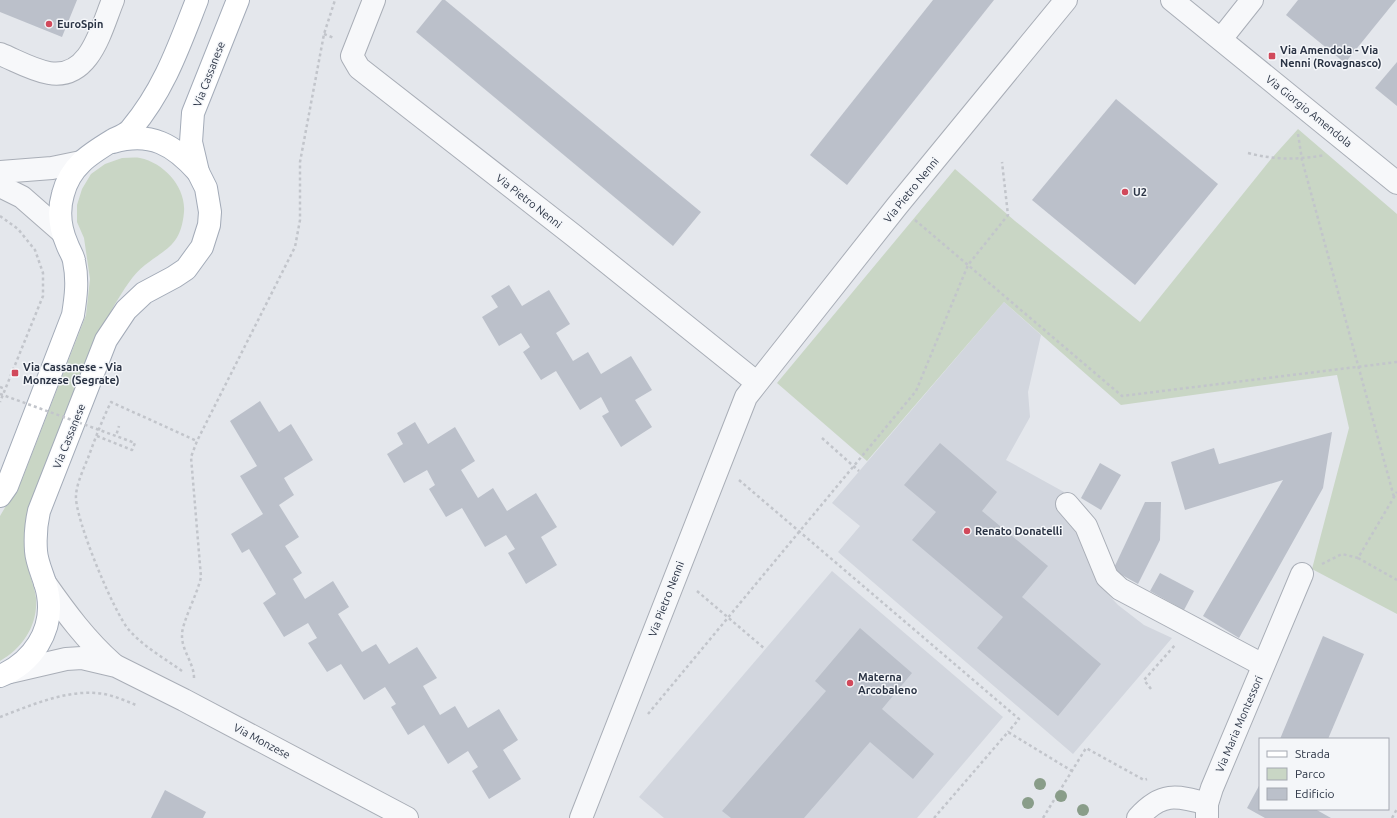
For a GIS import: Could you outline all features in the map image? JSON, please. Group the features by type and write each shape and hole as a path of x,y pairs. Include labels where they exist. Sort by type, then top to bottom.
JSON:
{"main road":[{"path":"0,496 7,486 73,315 77,288 74,259 62,232 60,218 63,193 67,182 80,162 93,151 130,131 166,78 197,0"},
{"name":"Via Cassanese","path":"5,674 21,665 31,655 45,632 49,606 45,583 36,552 36,530 39,511 106,340 126,310 144,293 186,269 202,247 209,225 210,212 206,188 198,172 191,142 193,113 238,0"},
{"path":"108,143 122,139 137,138 161,143 182,154 198,172"}],"street":[{"path":"0,54 47,72 61,73 73,70 84,62 92,51 113,0"},
{"name":"Via Pietro Nenni","path":"374,0 352,56 359,68 574,235 756,382"},
{"name":"Via Pietro Nenni","path":"581,818 741,407 756,382 1066,0"},
{"name":"Via Giorgio Amendola","path":"1172,0 1340,135 1397,183"},
{"path":"1220,39 1252,0"},
{"path":"0,172 52,168 80,162"},
{"path":"0,186 22,197 62,232"},
{"path":"1067,504 1086,526 1107,577 1120,590 1263,665"},
{"name":"Via Maria Montessori","path":"1138,818 1148,807 1163,799 1187,799 1207,811 1212,788 1302,574"},
{"path":"45,583 75,625 93,646 116,666"},
{"path":"5,674 66,659 82,658 116,666"},
{"name":"Via Monzese","path":"116,666 184,700 407,818"}],"path":[{"path":"197,441 111,402 79,480 76,496 79,514 94,560 117,611 128,629 148,647 194,679 192,664 183,645 182,634 199,590 201,577 191,457 197,441 295,247 300,220 300,162 324,34 335,0"},
{"path":"1248,153 1271,159 1302,160 1326,155 1340,135"},
{"path":"1302,160 1394,498"},
{"path":"618,723 641,723 916,391 968,265 1008,215 1002,162"},
{"path":"0,216 18,229 35,250 43,273 43,296 0,402"},
{"path":"913,218 1122,396 1397,362"},
{"path":"0,387 5,389"},
{"path":"0,394 135,444 132,450 97,436"},
{"path":"116,436 119,426"},
{"path":"822,438 859,471"},
{"path":"719,463 1019,719 934,818"},
{"path":"1358,558 1397,492"},
{"path":"1302,574 1342,554 1358,558 1397,580"},
{"path":"697,591 765,650"},
{"path":"1151,689 1144,680 1191,628"},
{"path":"0,716 34,704 82,694 104,694 140,706"},
{"path":"1008,732 1072,771 1043,818"},
{"path":"1392,818 1397,809"}],"shaded area":[{"name":"Renato Donatelli","path":"1004,302 1041,335 1028,392 1030,417 1006,460 1064,492 1057,508 1075,526 1103,589 1118,605 1144,625 1172,638 1073,754 838,552 860,526 832,503"},
{"name":"Materna Arcobaleno","path":"832,571 1003,717 917,818 664,818 639,797"}],"green space":[{"path":"1298,129 1397,214 1397,614 1312,569 1349,428 1337,375 1121,405 1004,302 867,461 777,383 955,169 1015,221 1140,322 1271,159"},
{"path":"122,158 138,158 149,161 157,165 172,178 177,185 184,203 184,212 180,232 172,244 145,265 132,278 115,304 108,319 25,538 27,563 36,598 36,608 32,626 16,649 0,661 0,516 23,477 86,315 90,279 84,238 77,222 77,205 82,189 91,174 105,164"}],"building":[{"name":"EuroSpin","path":"0,0 77,0 62,37 0,12"},
{"path":"442,0 445,0 701,212 673,246 416,32"},
{"path":"933,0 994,0 847,185 810,155"},
{"path":"1298,0 1396,0 1345,63 1286,15"},
{"path":"1397,62 1397,106 1375,88"},
{"name":"U2","path":"1116,99 1218,184 1135,285 1032,200"},
{"path":"509,285 522,306 549,290 570,324 556,333 573,361 588,352 601,374 631,356 652,390 635,400 652,427 621,447 602,416 609,412 601,397 580,410 556,371 541,380 523,352 530,347 521,333 499,346 482,317 498,307 491,296"},
{"path":"260,401 279,432 291,424 313,460 284,478 294,495 279,505 299,537 285,546 302,573 293,579 305,599 333,581 349,607 338,614 362,652 376,644 389,664 417,647 437,678 423,686 440,715 455,706 468,728 499,709 518,740 503,750 521,779 489,799 472,771 478,767 468,751 448,764 424,725 408,735 391,707 396,704 385,687 364,700 341,664 327,672 308,643 317,638 308,623 284,637 263,603 276,594 249,549 242,553 231,534 263,514 240,476 257,466 230,421"},
{"path":"415,422 428,444 455,427 475,461 461,470 478,498 493,488 507,511 536,493 557,527 541,537 557,565 526,584 508,553 515,549 506,535 485,547 462,508 446,517 429,489 435,485 427,470 404,483 387,454 403,444 397,433"},
{"path":"1332,432 1323,488 1239,638 1203,616 1283,480 1185,510 1171,462 1214,448 1219,464"},
{"path":"940,443 997,492 982,511 1048,566 1022,597 1101,664 1058,716 977,648 1003,617 912,540 936,512 904,485"},
{"path":"1100,463 1121,475 1101,510 1081,498"},
{"path":"1145,502 1161,502 1160,540 1138,584 1113,570"},
{"path":"1160,573 1194,591 1184,610 1150,591"},
{"path":"860,628 912,673 882,709 934,754 913,779 870,742 804,818 731,818 722,811 826,691 815,681"},
{"path":"1323,636 1364,654 1328,738 1280,738"},
{"path":"1259,786 1259,810 1317,810 1331,818 1265,818 1247,808"},
{"path":"165,790 206,812 203,818 151,818"}],"place":[{"name":"EuroSpin","path":"49,24"},
{"name":"Via Amendola - Via Nenni (Rovagnasco)","path":"1272,56"},
{"name":"U2","path":"1125,192"},
{"name":"Via Cassanese - Via Monzese (Segrate)","path":"15,373"},
{"name":"Renato Donatelli","path":"967,531"},
{"name":"Materna Arcobaleno","path":"850,683"}]}
